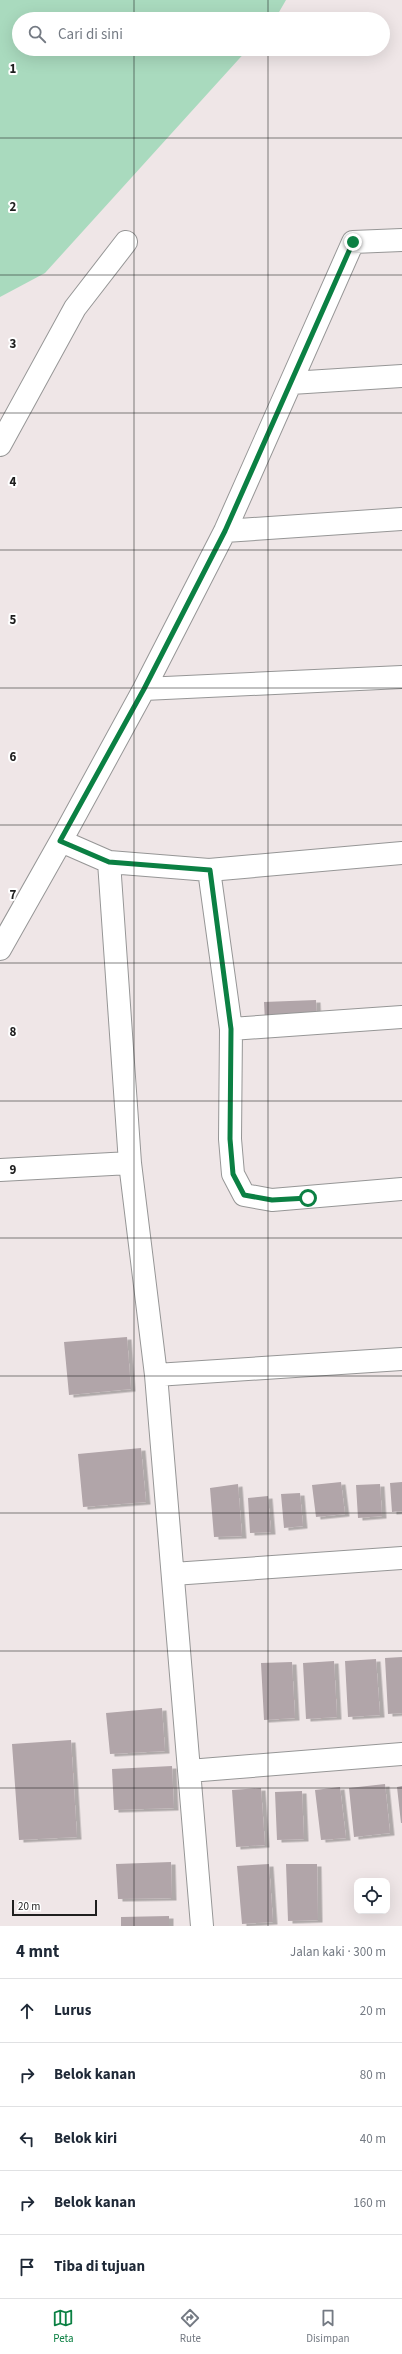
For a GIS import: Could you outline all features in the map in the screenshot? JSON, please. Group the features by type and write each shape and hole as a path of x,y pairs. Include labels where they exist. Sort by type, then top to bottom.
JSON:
{"street":[{"path":"0,949 144,689 225,531 353,242 402,240"},
{"path":"0,445 75,308 126,242"},
{"path":"290,383 402,376"},
{"path":"225,531 402,519"},
{"path":"144,689 402,677"},
{"path":"60,841 109,862 210,870 402,853"},
{"path":"109,862 130,1163 156,1375 202,1926"},
{"path":"210,870 231,1029 230,1139 233,1174 244,1195 272,1200 402,1189"},
{"path":"231,1029 402,1017"},
{"path":"0,1170 130,1163"},
{"path":"156,1375 402,1359"},
{"path":"173,1574 402,1558"},
{"path":"189,1771 402,1754"}],"shaded area":[{"path":"0,0 286,0 279,12 12,12 12,56 242,56 45,273 0,297"}],"building":[{"path":"316,1000 317,1020 265,1022 264,1002"},
{"path":"127,1337 131,1389 69,1395 64,1342"},
{"path":"141,1448 146,1502 83,1507 78,1454"},
{"path":"341,1482 345,1514 316,1517 312,1485"},
{"path":"402,1482 402,1511 392,1512 390,1483"},
{"path":"238,1484 242,1536 214,1537 210,1488"},
{"path":"380,1484 382,1516 358,1518 356,1485"},
{"path":"300,1493 303,1526 284,1528 281,1494"},
{"path":"268,1496 271,1532 250,1533 248,1498"},
{"path":"402,1657 402,1713 388,1714 385,1658"},
{"path":"376,1659 380,1715 348,1717 345,1661"},
{"path":"334,1661 337,1717 306,1719 303,1663"},
{"path":"292,1662 295,1718 264,1720 261,1663"},
{"path":"162,1708 165,1751 110,1754 106,1713"},
{"path":"71,1740 77,1837 19,1840 12,1744"},
{"path":"172,1766 174,1808 114,1810 112,1769"},
{"path":"385,1784 390,1833 354,1837 349,1788"},
{"path":"402,1786 402,1823 401,1823 397,1787"},
{"path":"340,1787 346,1838 321,1840 315,1790"},
{"path":"261,1788 265,1845 236,1847 232,1790"},
{"path":"302,1791 304,1839 277,1840 275,1792"},
{"path":"171,1862 172,1898 118,1899 116,1864"},
{"path":"269,1864 273,1922 242,1924 237,1866"},
{"path":"286,1864 317,1864 318,1920 288,1921"},
{"path":"169,1916 169,1926 121,1926 121,1917"}],"route":[{"path":"308,1198 272,1200 244,1195 233,1174 230,1139 231,1029 210,870 109,862 60,841 144,689 225,531 353,242"}]}
